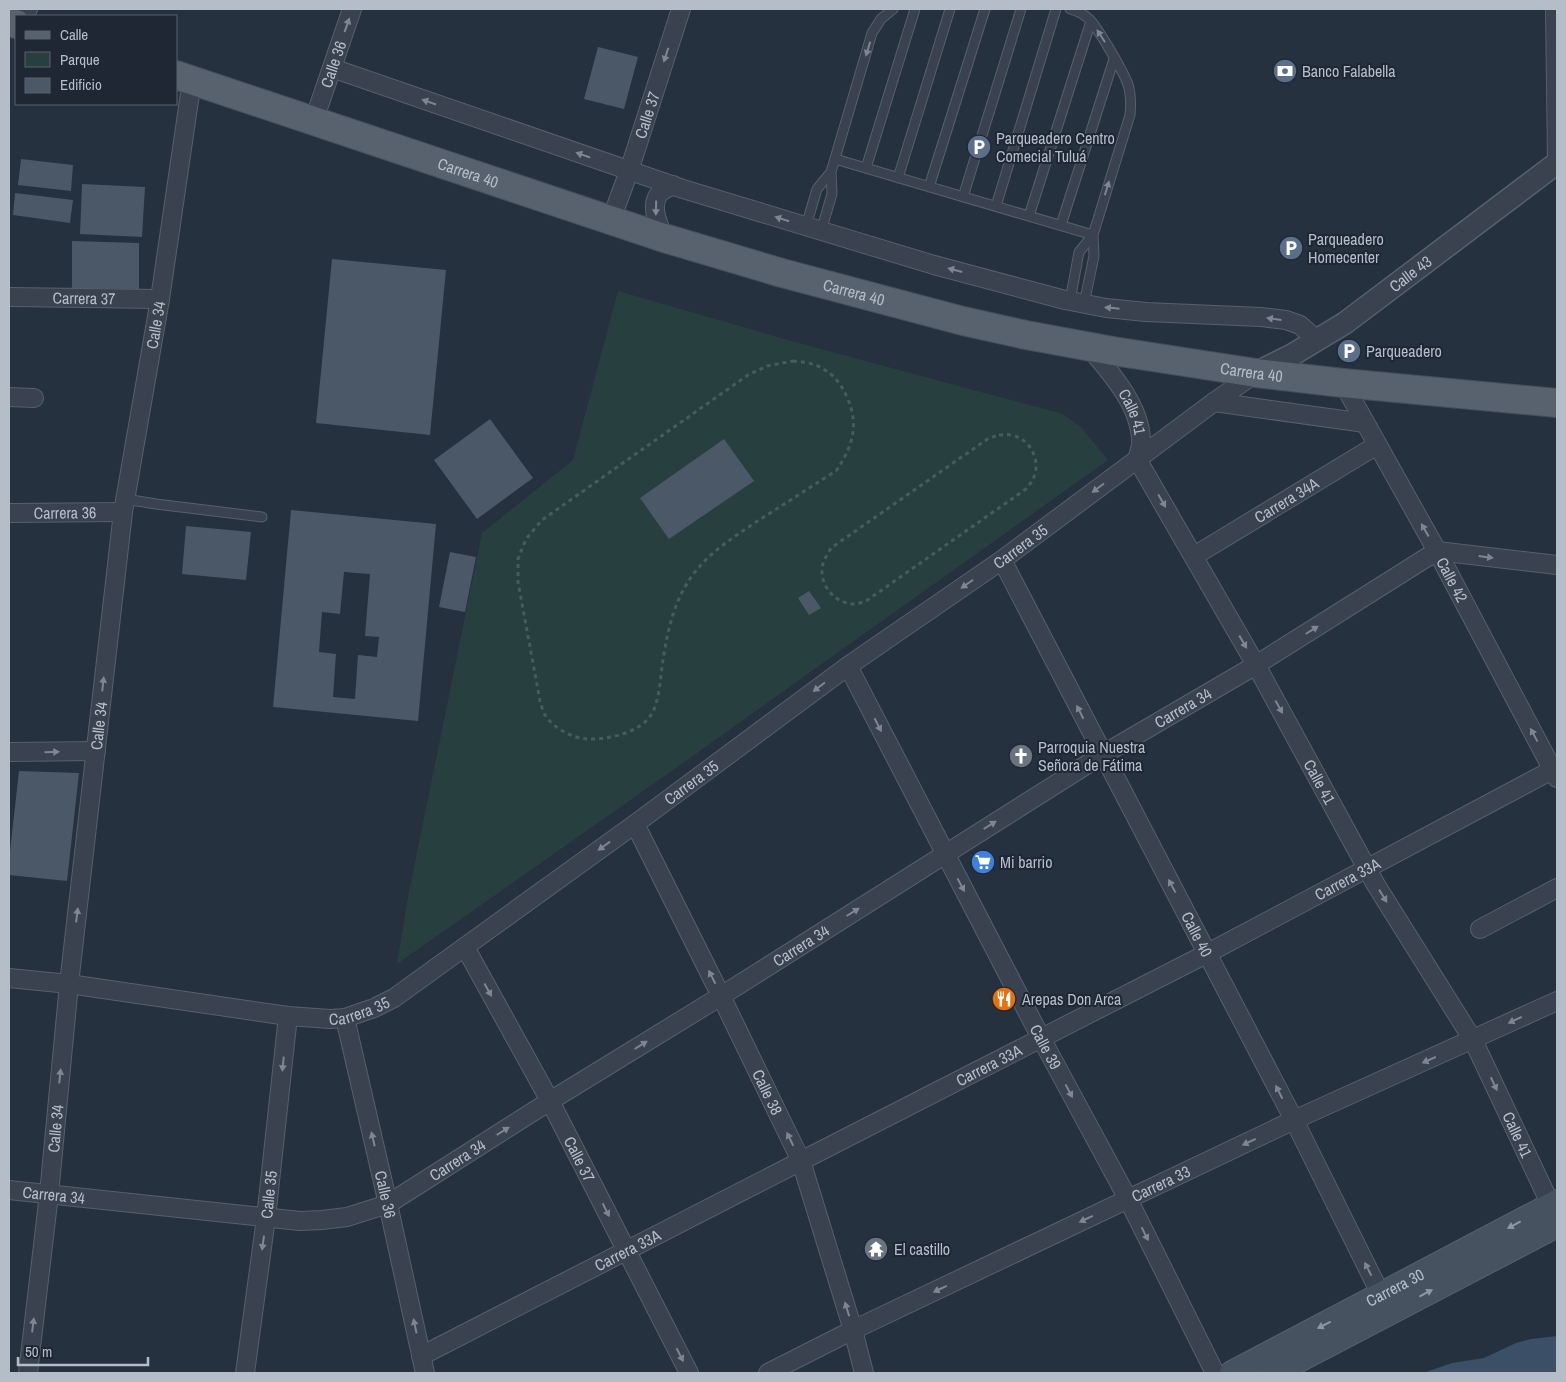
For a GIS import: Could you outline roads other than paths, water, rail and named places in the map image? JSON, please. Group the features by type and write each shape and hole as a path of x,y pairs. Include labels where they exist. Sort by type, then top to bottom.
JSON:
{"main road":[{"name":"Carrera 40","path":"184,78 664,238 782,273 963,321 1089,347 1256,373 1557,403"},
{"name":"Carrera 30","path":"1274,1373 1386,1304 1556,1213"},
{"name":"Carrera 30","path":"1232,1373 1386,1304"}],"street":[{"name":"Calle 36","path":"314,120 352,9"},
{"name":"Calle 37","path":"611,220 629,171 681,9"},
{"path":"1555,9 1557,163"},
{"path":"332,68 629,171 934,265 1106,308 1278,319 1300,325 1317,340"},
{"name":"Calle 34","path":"28,1373 69,984 124,505 160,298 184,78"},
{"name":"Calle 43","path":"1256,373 1345,323 1557,163"},
{"path":"664,238 656,220 656,199 661,192 673,185"},
{"name":"Carrera 37","path":"9,297 160,298"},
{"name":"Calle 41","path":"1089,347 1112,374 1137,418 1142,441 1137,459 1256,665 1376,885 1473,1040 1556,1213"},
{"name":"Carrera 35","path":"69,984 288,1016 330,1019 345,1018 374,1008 394,998 635,824 848,666 1002,560 1214,402 1256,373"},
{"name":"Calle 42","path":"1344,383 1437,552 1555,774"},
{"path":"9,397 34,398"},
{"path":"1214,402 1365,423"},
{"name":"Carrera 34A","path":"1194,556 1377,446"},
{"name":"Carrera 36","path":"9,513 124,505"},
{"path":"1437,552 1557,565"},
{"name":"Carrera 34","path":"9,1190 300,1220 347,1217 388,1204 550,1101 722,996 1102,755 1256,665 1437,552"},
{"name":"Calle 40","path":"1002,560 1102,755 1208,953 1386,1304"},
{"name":"Calle 39","path":"848,666 1041,1038 1128,1200 1215,1373"},
{"path":"9,752 96,751"},
{"name":"Carrera 33A","path":"423,1365 627,1250 1208,953 1367,868 1555,774"},
{"name":"Calle 38","path":"635,824 722,996 801,1160 853,1330 864,1373"},
{"path":"1480,929 1557,888"},
{"name":"Calle 37","path":"465,947 550,1101 689,1373"},
{"path":"9,978 69,984"},
{"name":"Carrera 33","path":"768,1373 853,1330 1294,1120 1556,1004"},
{"name":"Calle 35","path":"245,1373 266,1218 288,1016"},
{"name":"Calle 36","path":"345,1018 423,1365"}],"lane":[{"path":"814,228 832,194 831,172 872,33 881,19 893,9"},
{"path":"866,168 915,9"},
{"path":"898,178 950,9"},
{"path":"929,187 984,9"},
{"path":"963,197 1021,9"},
{"path":"996,206 1056,9"},
{"path":"1070,9 1079,11 1090,21 1103,38 1128,85 1131,101 1130,114 1093,235 1094,256 1077,302"},
{"path":"1030,216 1090,21"},
{"path":"1060,226 1114,58"},
{"path":"835,159 1093,235"},
{"path":"814,228 817,189 831,172"},
{"path":"1077,302 1080,252 1093,235"},
{"path":"124,505 156,504 262,517"}],"water":[{"path":"1557,1336 1557,1373 1423,1373 1452,1363 1484,1358 1516,1343"}],"place":[{"name":"Banco Falabella","path":"1285,71"},
{"name":"Parqueadero Centro Comecial Tuluá","path":"979,147"},
{"name":"Parqueadero Homecenter","path":"1291,248"},
{"name":"Parqueadero","path":"1349,351"},
{"name":"Parroquia Nuestra Señora de Fátima","path":"1021,756"},
{"name":"Mi barrio","path":"983,862"},
{"name":"Arepas Don Arca","path":"1004,999"},
{"name":"El castillo","path":"876,1249"}]}
